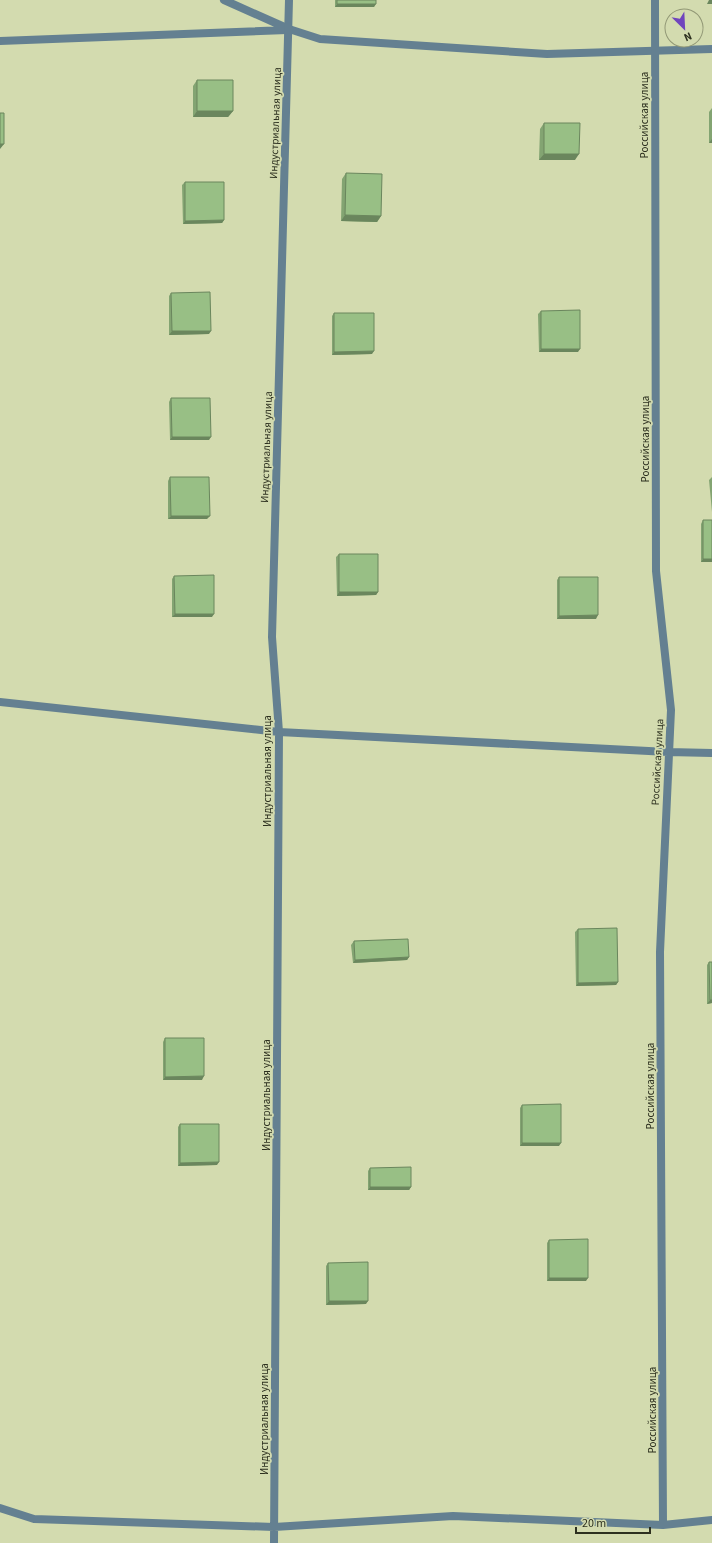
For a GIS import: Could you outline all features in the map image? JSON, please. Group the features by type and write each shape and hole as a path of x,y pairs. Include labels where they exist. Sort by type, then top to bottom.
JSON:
{"street":[{"path":"224,0 289,30 320,39 547,54 712,50"},
{"name":"Индустриальная улица","path":"274,1543 279,732 272,637 289,0"},
{"name":"Российская улица","path":"655,0 656,571 671,710 660,952 663,1525"},
{"path":"0,41 289,30"},
{"path":"0,702 279,732 712,753"},
{"path":"0,1508 34,1519 274,1527 453,1516 663,1525 712,1520"}],"building":[{"path":"337,0 376,0 376,4 337,4"},
{"path":"197,80 233,80 233,111 197,111"},
{"path":"0,113 4,113 4,144 0,144"},
{"path":"544,123 580,123 579,154 544,154"},
{"path":"346,173 382,174 381,216 345,215"},
{"path":"185,182 224,182 224,220 185,221"},
{"path":"210,292 211,331 172,331 171,293"},
{"path":"580,310 580,349 541,349 541,311"},
{"path":"334,313 374,313 374,351 334,352"},
{"path":"171,398 210,398 211,437 172,437"},
{"path":"170,477 209,477 210,516 171,516"},
{"path":"703,520 712,520 712,559 703,559"},
{"path":"339,554 378,554 378,592 339,592"},
{"path":"214,575 214,614 175,614 174,576"},
{"path":"559,577 598,577 598,615 559,616"},
{"path":"617,928 618,982 578,983 578,929"},
{"path":"408,939 409,957 355,960 354,941"},
{"path":"709,962 712,962 712,1000 710,1000"},
{"path":"165,1038 204,1038 204,1076 165,1077"},
{"path":"561,1104 561,1143 522,1143 522,1105"},
{"path":"180,1124 219,1124 219,1162 180,1163"},
{"path":"411,1167 411,1187 370,1187 370,1168"},
{"path":"588,1239 588,1278 549,1278 549,1240"},
{"path":"368,1262 368,1301 329,1301 328,1263"}]}
